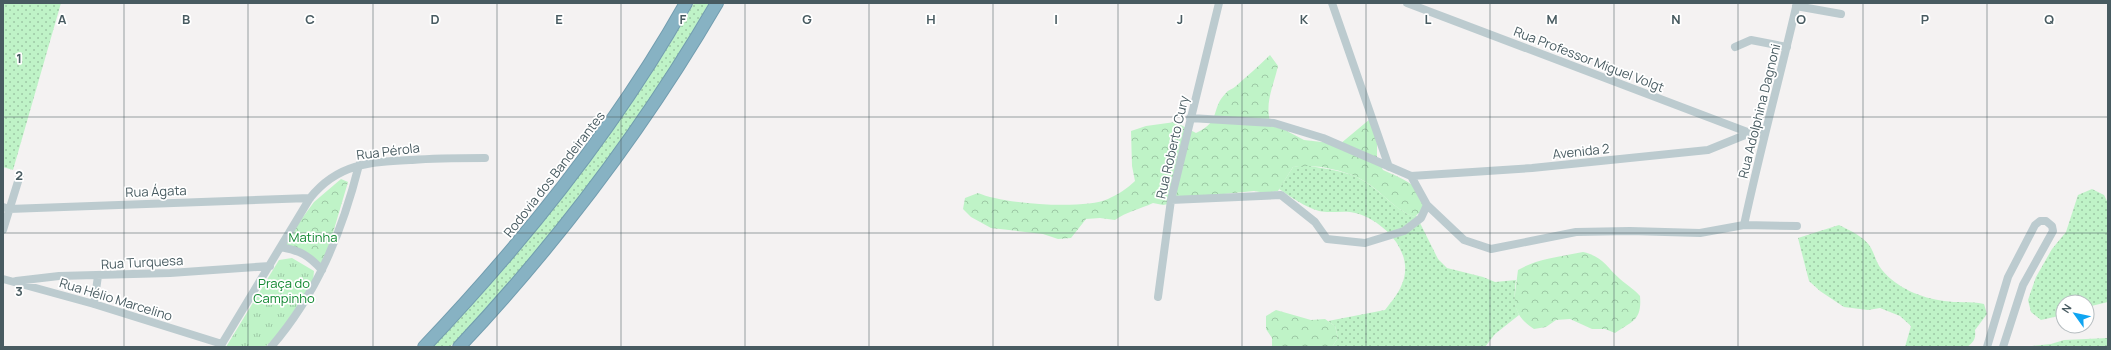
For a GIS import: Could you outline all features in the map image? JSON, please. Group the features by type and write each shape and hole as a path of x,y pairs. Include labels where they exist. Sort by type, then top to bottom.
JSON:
{"highway":[{"name":"Rodovia dos Bandeirantes","path":"424,347 504,259 560,191 621,109 686,3"},
{"path":"459,347 538,259 599,183 664,89 717,3"}],"street":[{"name":"Rua Roberto Cury","path":"1158,297 1171,200 1219,3"},
{"path":"1332,3 1389,167"},
{"name":"Rua Professor Miguel Volgt","path":"1406,3 1750,133 1764,134"},
{"path":"1797,4 1841,14"},
{"name":"Rua Adolphina Dagnoni","path":"1744,225 1764,134 1774,104 1797,4"},
{"path":"1735,47 1751,40 1787,47"},
{"path":"1190,118 1274,123 1324,138 1411,176 1427,205 1464,240 1491,249 1576,232 1630,231 1700,233 1744,225 1797,226"},
{"name":"Avenida 2","path":"1411,176 1532,168 1708,150 1750,133"},
{"name":"Rua Pérola","path":"221,346 282,247 310,198 320,186 333,176 359,165 439,158 485,158"},
{"path":"271,347 306,301 322,270 351,198 359,165"},
{"path":"3,230 6,208 20,175"},
{"path":"1171,200 1281,195 1316,222 1327,239 1365,244 1404,231 1421,218 1427,205"},
{"name":"Rua Ágata","path":"6,208 310,198"},
{"path":"1987,347 2012,269 2035,225 2040,221 2046,221 2052,226 2054,231 2023,285 2003,347"},
{"path":"282,247 298,251 310,257 322,270"},
{"name":"Rua Turquesa","path":"16,281 59,276 98,276 270,266"},
{"path":"94,304 98,276"},
{"name":"Rua Hélio Marcelino","path":"3,279 16,281 94,304 221,346"}],"green space":[{"path":"3,3 61,3 13,170 3,167"},
{"path":"694,3 709,3 669,70 625,136 579,199 555,230 501,293 450,347 433,347 506,266 541,225 574,182 637,95"},
{"path":"1270,55 1278,66 1268,110 1271,126 1283,129 1304,140 1340,144 1370,119 1377,143 1377,158 1383,170 1408,182 1423,194 1428,200 1423,210 1414,217 1398,208 1374,188 1357,177 1336,170 1313,166 1293,167 1278,191 1266,193 1254,191 1214,195 1163,205 1153,203 1115,220 1100,218 1086,219 1071,238 1058,239 1043,234 991,228 971,217 963,209 965,198 978,193 990,197 1024,203 1062,205 1081,204 1108,199 1126,189 1135,181 1132,166 1131,131 1146,126 1175,122 1196,133 1209,124 1213,119 1218,104 1227,92 1235,87"},
{"path":"1305,165 1335,170 1357,177 1370,185 1400,210 1414,217 1416,215 1438,259 1447,268 1483,277 1495,282 1516,280 1515,298 1519,315 1495,334 1485,347 1332,347 1338,338 1335,326 1328,321 1385,310 1401,287 1405,273 1405,262 1396,241 1388,232 1369,218 1354,213 1319,211 1303,204 1279,189 1293,167"},
{"name":"Matinha","path":"341,179 348,182 322,270 310,257 281,247 314,202"},
{"path":"2092,189 2104,195 2108,203 2108,302 2095,305 2095,294 2055,294 2055,317 2041,320 2031,312 2028,300 2036,277 2052,249 2066,232 2078,195"},
{"path":"1839,225 1865,240 1871,248 1878,265 1888,276 1902,287 1918,295 1935,300 1984,304 1987,314 1975,330 1975,338 1973,342 1967,347 1905,347 1911,326 1900,316 1880,308 1868,310 1844,307 1820,291 1809,281 1798,238"},
{"path":"1583,252 1596,257 1604,263 1640,296 1638,315 1635,319 1615,333 1605,329 1592,329 1570,319 1556,320 1546,327 1534,329 1520,316 1515,303 1518,270 1542,260"},
{"name":"Praça do Campinho","path":"292,258 314,271 313,281 280,333 265,347 226,347 279,260"},
{"path":"1276,310 1311,320 1325,319 1335,326 1338,338 1332,347 1272,347 1272,338 1266,329 1266,316"},
{"path":"2108,338 2108,347 2023,347 2051,344 2064,340"}]}
